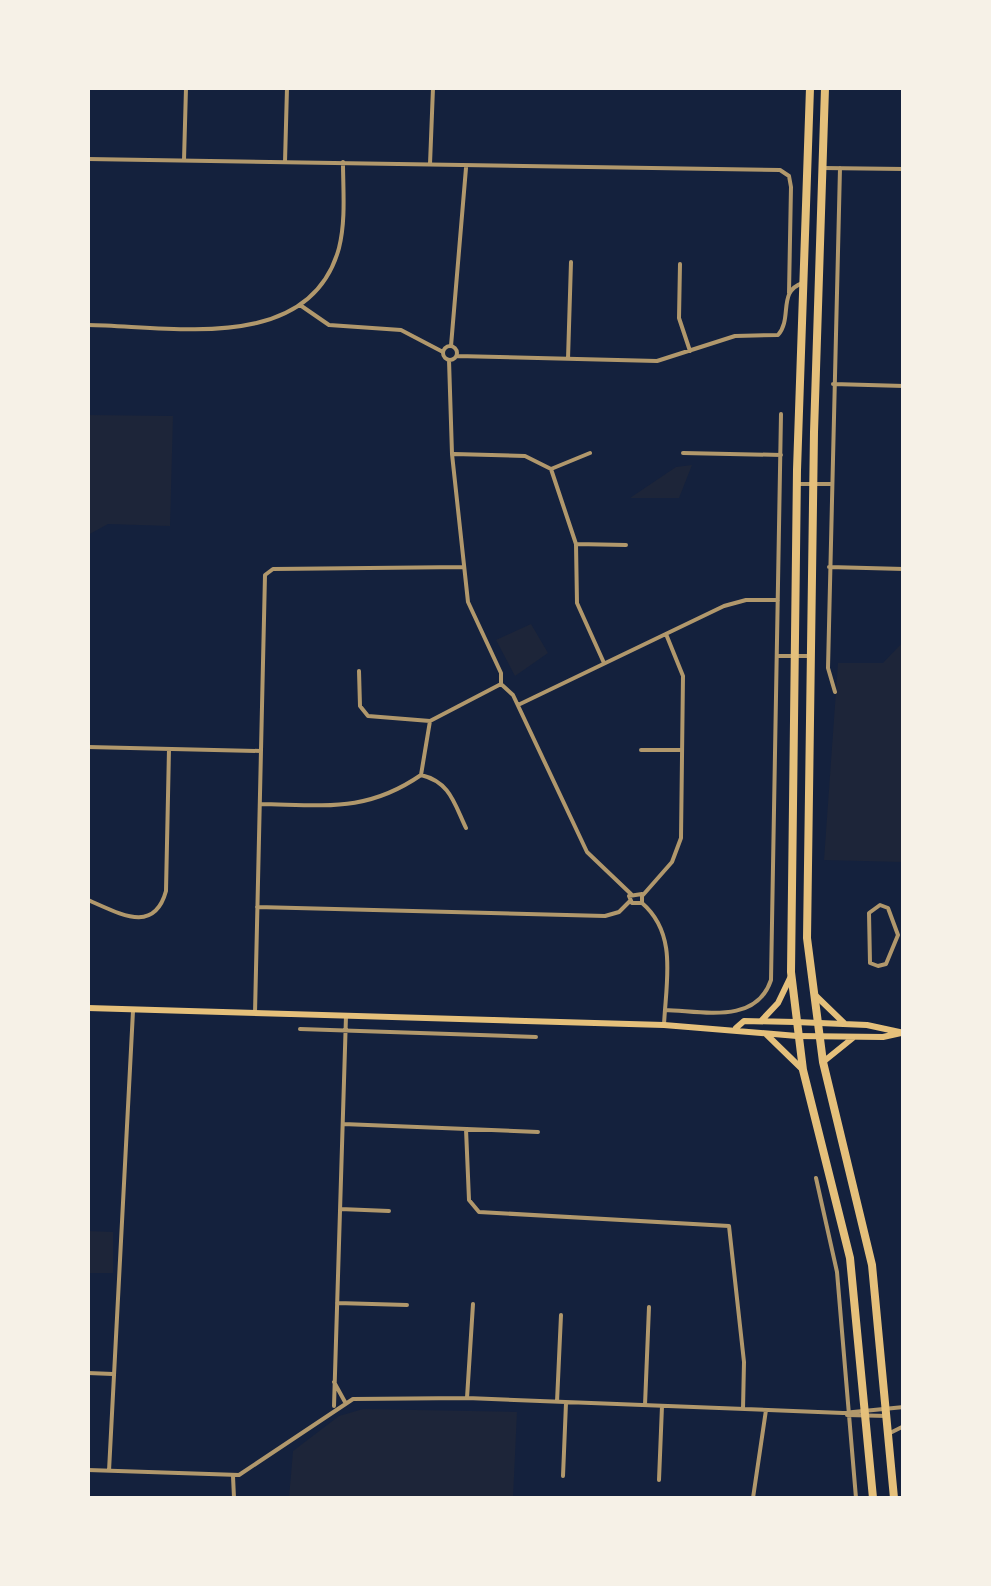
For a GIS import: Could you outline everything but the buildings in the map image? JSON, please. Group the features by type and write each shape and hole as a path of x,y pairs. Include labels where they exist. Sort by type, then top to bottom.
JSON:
{"highway":[{"path":"810,88 797,484 792,976 803,1070 846,1238 874,1498"},
{"path":"826,88 813,484 807,924 818,1036 868,1243 894,1498"}],"main road":[{"path":"761,1021 778,1004 792,976"},
{"path":"813,994 845,1024"},
{"path":"88,1008 664,1025 797,1036 903,1032"},
{"path":"736,1028 744,1020 845,1024 903,1032"},
{"path":"766,1034 803,1070"},
{"path":"823,1062 855,1036"}],"street":[{"path":"184,160 186,88"},
{"path":"285,162 287,88"},
{"path":"430,164 433,88"},
{"path":"88,159 786,172 791,186 790,292 780,334 738,336 657,361 457,356 449,360"},
{"path":"88,325 245,326 274,320 300,306 324,282 339,247 343,162"},
{"path":"457,356 451,346 466,168"},
{"path":"822,168 904,169"},
{"path":"835,692 828,668 840,168"},
{"path":"568,359 571,262"},
{"path":"680,264 679,318 690,351"},
{"path":"790,292 804,283"},
{"path":"790,292 818,294"},
{"path":"300,306 329,325 401,330 442,352 449,360 452,454 468,602 502,672 501,684 518,706 587,852 631,898 660,921 666,939 664,1025"},
{"path":"442,352 451,346"},
{"path":"832,384 904,386"},
{"path":"664,1010 734,1012 758,1002 770,984 781,414"},
{"path":"551,469 590,453"},
{"path":"452,454 526,456 551,469 576,544 577,602 604,663"},
{"path":"683,454 781,455"},
{"path":"797,484 831,484"},
{"path":"576,544 626,545"},
{"path":"255,1013 264,580 268,571 464,567"},
{"path":"830,568 904,569"},
{"path":"518,706 733,603 778,600"},
{"path":"257,907 605,916 619,912 631,898 643,895 670,865 680,844 682,676 666,634"},
{"path":"777,656 811,656"},
{"path":"359,671 360,706 368,716 430,722 501,684"},
{"path":"422,775 430,722"},
{"path":"88,747 261,752"},
{"path":"88,900 137,920 161,908 166,890 169,749"},
{"path":"641,750 682,750"},
{"path":"260,804 371,803 422,775 440,780 447,787 466,828"},
{"path":"642,903 643,895"},
{"path":"873,906 888,908 901,935 886,964 870,963 869,913 873,906"},
{"path":"109,1471 133,1009"},
{"path":"334,1408 346,1016"},
{"path":"300,1029 536,1037"},
{"path":"343,1124 538,1132"},
{"path":"466,1130 470,1200 479,1212 730,1226 744,1358 743,1410"},
{"path":"816,1178 838,1272 856,1498"},
{"path":"340,1209 389,1211"},
{"path":"337,1303 408,1305"},
{"path":"466,1398 474,1304"},
{"path":"644,1406 649,1308"},
{"path":"557,1402 561,1315"},
{"path":"88,1373 113,1374"},
{"path":"334,1382 346,1402"},
{"path":"88,1470 232,1476 245,1473 346,1402 466,1398 847,1413 886,1412 904,1407"},
{"path":"563,1476 566,1403"},
{"path":"659,1480 662,1406"},
{"path":"753,1498 766,1410"},
{"path":"888,1435 904,1426"},
{"path":"232,1476 234,1498"}],"shaded area":[{"path":"88,415 173,416 170,526 108,524 88,535"},
{"path":"692,465 679,498 630,498 676,467"},
{"path":"531,624 548,653 515,676 496,640"},
{"path":"903,642 903,862 824,860 838,663 883,663"},
{"path":"88,1231 113,1232 113,1273 88,1273"},
{"path":"363,1409 517,1412 513,1498 289,1498 293,1451 339,1416"}]}
